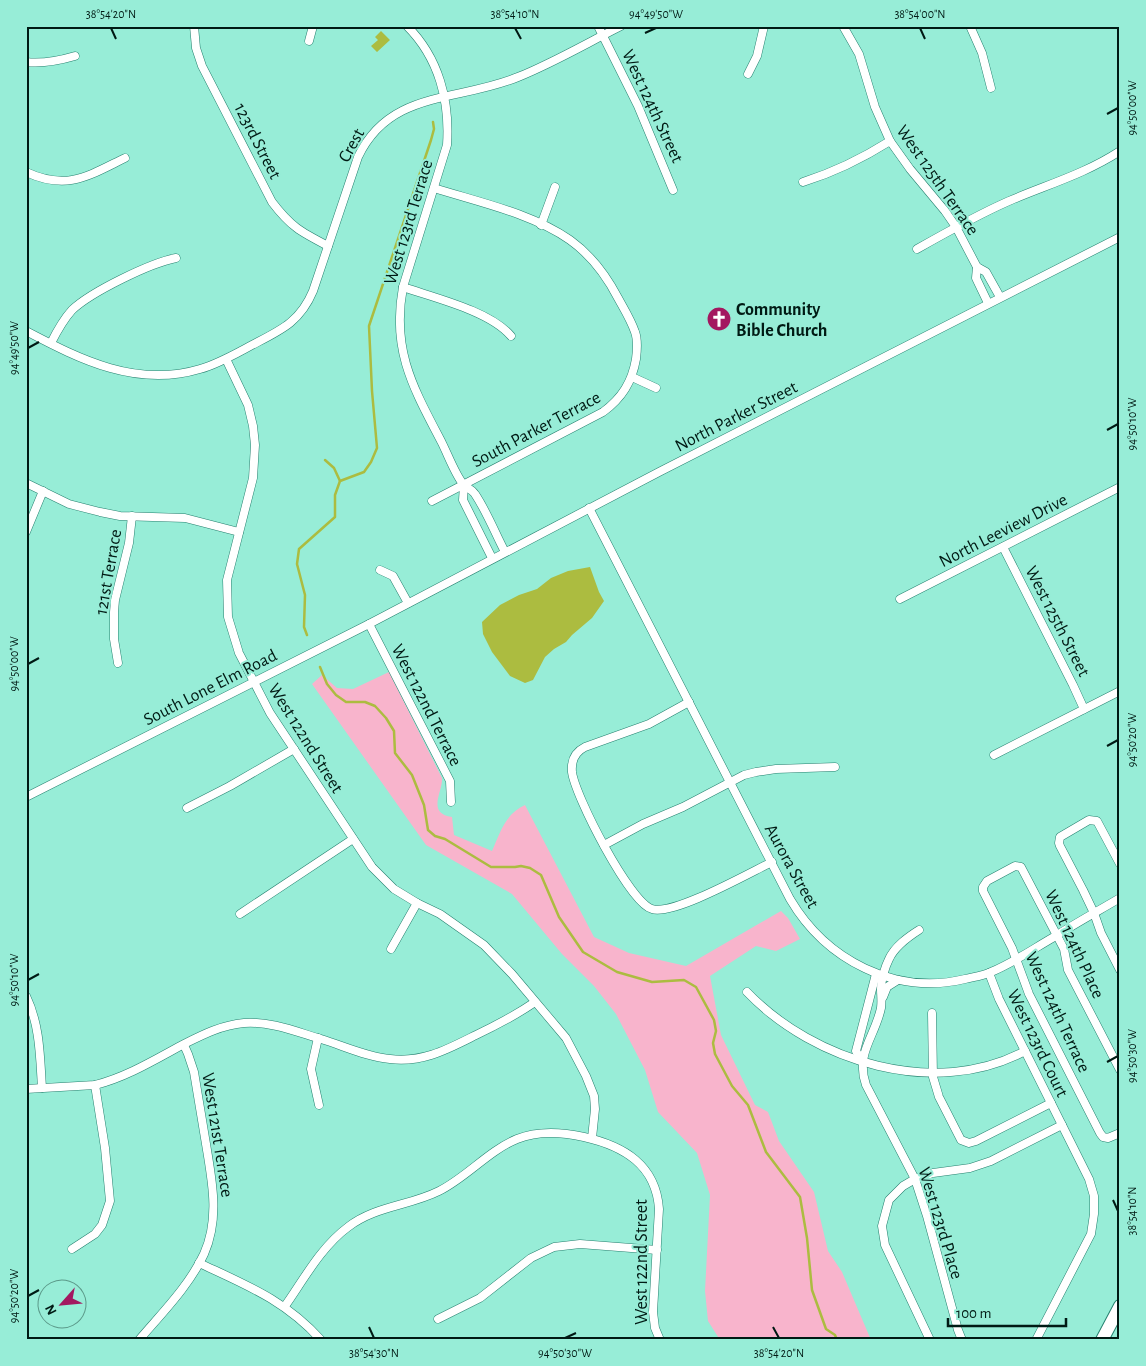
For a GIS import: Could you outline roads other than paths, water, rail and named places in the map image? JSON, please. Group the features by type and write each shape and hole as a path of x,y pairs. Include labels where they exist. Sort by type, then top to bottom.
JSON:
{"highway":[{"path":"1102,1340 1120,1306"}],"street":[{"name":"123rd Street","path":"194,26 196,48 202,66 272,202 283,217 298,230 328,246"},
{"path":"309,41 313,26"},
{"name":"West 123rd Terrace","path":"407,26 426,50 435,68 445,97 448,119 447,145 403,287 400,314 400,343 404,360 421,401 464,485 474,492 505,552"},
{"name":"West 124th Street","path":"598,26 638,106 673,190"},
{"name":"Crest","path":"26,330 93,362 132,374 166,376 196,370 226,359 271,336 304,310 313,291 362,147 374,131 385,121 411,105 498,84 519,77 621,26"},
{"path":"748,74 757,56 764,26"},
{"name":"West 125th Terrace","path":"843,26 849,34 858,54 875,107 890,141 905,163 928,189 956,226 977,266 986,272 1000,297"},
{"path":"970,26 982,53 991,88"},
{"path":"26,62 53,62 74,56"},
{"path":"803,182 828,174 890,141"},
{"path":"917,249 956,226 1008,202 1075,176 1120,151"},
{"path":"26,172 50,180 64,182 79,179 125,158"},
{"path":"541,224 555,186"},
{"name":"South Parker Terrace","path":"432,501 603,412 616,402 628,386 632,377 637,352 636,334 601,268 570,240 541,224 434,188"},
{"name":"North Parker Street","path":"408,603 589,508 1120,237"},
{"path":"51,343 66,318 86,299 143,269 163,260 176,258"},
{"name":"West 125th Terrace","path":"977,266 976,278 988,303"},
{"path":"403,287 485,316 503,327 511,336"},
{"name":"West 122nd Street","path":"226,359 248,405 254,436 252,478 227,580 228,617 235,643 270,713 372,867 383,879 417,903 440,914 484,945 512,974 566,1038 591,1086 596,1109 592,1138 612,1144 637,1161 648,1174 658,1198 653,1312 655,1328 660,1340"},
{"path":"632,377 656,388"},
{"path":"26,483 69,504 100,512 132,516 185,518 239,532"},
{"name":"West 123rd Terrace","path":"464,485 463,500 492,558"},
{"name":"North Leeview Drive","path":"900,599 1120,487"},
{"path":"26,532 43,491"},
{"name":"Aurora Street","path":"589,508 794,905 810,928 840,954 880,975 898,980 936,984 957,981 989,973 1120,898"},
{"name":"121st Terrace","path":"118,663 114,628 114,606 126,557 132,516"},
{"name":"West 125th Street","path":"1003,548 1074,685 1084,709"},
{"path":"380,570 393,576 408,603"},
{"name":"South Lone Elm Road","path":"26,797 408,603"},
{"name":"West 122nd Terrace","path":"369,624 450,781 451,802"},
{"path":"994,755 1120,691"},
{"path":"689,702 649,724 580,749 574,757 572,765 573,777 587,812 604,845 638,900 650,909 659,910 683,903 717,889 772,862"},
{"path":"187,808 230,786 294,748"},
{"path":"604,845 730,782 756,772 835,767"},
{"path":"1120,864 1099,823 1094,820 1089,820 1060,837 1059,843 1120,970"},
{"path":"240,914 353,839"},
{"name":"West 124th Place","path":"985,883 1015,866 1021,867 1064,949 1068,970 1120,1070"},
{"name":"West 124th Terrace","path":"985,883 982,887 983,891 1016,959 1029,994 1100,1133 1103,1137 1108,1138 1120,1133"},
{"path":"391,950 417,903"},
{"path":"880,975 896,949 905,939 919,930"},
{"name":"West 123rd Court","path":"989,973 999,999 1089,1179 1094,1196 1091,1234 1036,1340"},
{"name":"West 123rd Place","path":"880,975 882,999 878,1020 868,1040 862,1062 862,1075 915,1179 962,1340"},
{"name":"West 123rd Place","path":"862,1062 856,1051 880,975"},
{"path":"882,999 887,987 898,980"},
{"path":"747,992 768,1012 827,1050 862,1062 893,1069 962,1070 1010,1059 1025,1051"},
{"path":"26,996 39,1037 42,1088"},
{"path":"26,1089 95,1085 119,1077 216,1029 245,1023 272,1025 377,1057 400,1060 420,1058 447,1050 516,1015 535,1002"},
{"path":"932,1013 935,1084 939,1097 960,1140 964,1142 976,1141 1051,1103"},
{"path":"318,1038 311,1069 319,1105"},
{"name":"West 121st Terrace","path":"144,1338 199,1263 205,1252 214,1215 213,1186 194,1072 184,1045"},
{"path":"72,1249 95,1234 102,1225 110,1201 105,1148 95,1085"},
{"path":"930,1340 885,1245 882,1226 889,1200 903,1186 915,1179 933,1172 970,1168 991,1161 1062,1126"},
{"path":"284,1306 328,1245 349,1225 366,1215 439,1191 452,1184 499,1148 519,1138 553,1132 592,1138"},
{"path":"438,1319 480,1298 531,1258 554,1247 580,1244 657,1250"},
{"path":"199,1263 257,1290 284,1306 306,1323 321,1340"}],"waterway":[{"path":"307,635 304,627 305,595 297,564 299,549 335,517 335,495 340,481 364,472 377,448 369,326 431,140 434,129 433,122"},
{"path":"325,460 334,468 340,481"},
{"path":"320,667 327,684 336,695 346,702 365,702 375,706 386,718 394,731 395,753 412,775 424,805 428,830 435,836 445,839 491,867 521,866 530,868 541,875 559,917 583,952 617,972 652,982 684,980 696,987 714,1020 716,1031 713,1043 715,1054 732,1086 748,1105 766,1152 800,1197 807,1238 812,1290 826,1329 835,1335 837,1340"}],"place":[{"name":"Community Bible Church","path":"719,319"}]}
